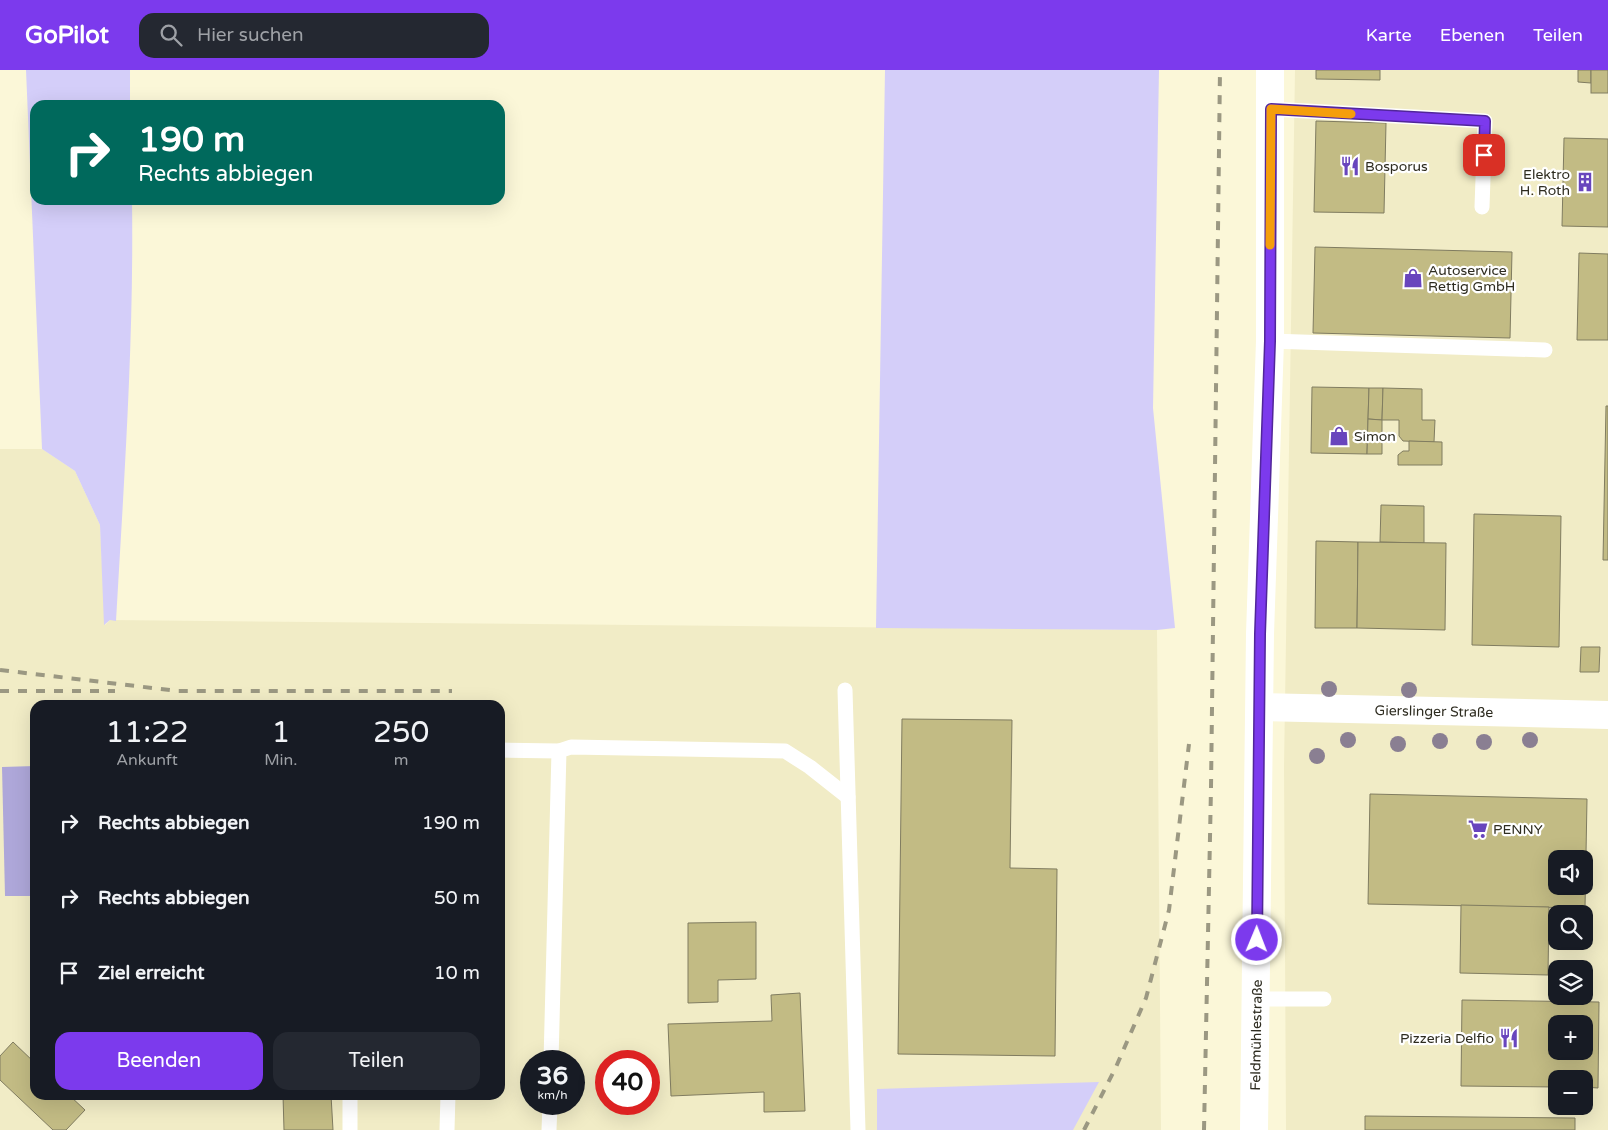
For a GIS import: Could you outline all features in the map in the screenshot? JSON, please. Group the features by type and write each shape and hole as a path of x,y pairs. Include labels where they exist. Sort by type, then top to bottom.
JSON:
{"street":[{"name":"Feldmühlestraße","path":"1254,1130 1261,624 1270,341 1270,70"},
{"name":"Gierslinger Straße","path":"1260,707 1608,715"}],"lane":[{"path":"1271,109 1485,121 1482,207"},
{"path":"1270,341 1545,350"},
{"path":"846,690 858,1130"},
{"path":"505,750 559,751 571,747 785,751 810,767 848,797"},
{"path":"551,1050 559,751"},
{"path":"1256,999 1324,998"},
{"path":"350,1100 350,1130"},
{"path":"447,1130 448,1100"},
{"path":"549,1130 550,1115"}],"shaded area":[{"path":"26,70 130,70 130,100 30,100 30,165"},
{"path":"885,70 1159,70 1153,408 1175,628 1157,630 876,628"},
{"path":"1295,70 1608,70 1608,1130 1286,1130 1284,767"},
{"path":"32,205 132,205 130,358 116,621 110,620 104,625 100,525 75,471 42,449"},
{"path":"0,449 42,449 75,471 100,525 105,625 110,620 1157,630 1161,1130 0,1130"},
{"path":"30,766 30,896 5,896 2,767"},
{"path":"1099,1082 1073,1130 877,1130 877,1089"}],"building":[{"path":"1316,70 1380,70 1380,80 1316,79"},
{"path":"1578,70 1591,70 1591,83 1578,82"},
{"path":"1591,70 1608,70 1608,93 1591,93"},
{"name":"Bosporus","path":"1316,121 1386,123 1384,213 1314,212"},
{"name":"Elektro H. Roth","path":"1564,138 1608,139 1608,227 1562,226"},
{"name":"Autoservice Rettig GmbH","path":"1315,247 1512,252 1510,338 1313,333"},
{"path":"1579,253 1608,254 1608,340 1577,340"},
{"name":"Simon","path":"1312,387 1369,388 1367,454 1311,453"},
{"path":"1369,388 1383,388 1382,420 1368,419"},
{"path":"1383,388 1422,389 1422,420 1435,420 1434,442 1403,441 1399,436 1399,420 1382,420"},
{"path":"1606,406 1608,406 1608,560 1603,560"},
{"path":"1368,419 1382,420 1382,454 1367,454"},
{"path":"1409,441 1442,442 1442,465 1398,465 1398,455 1403,451 1409,451"},
{"path":"1381,505 1424,506 1424,543 1380,542"},
{"path":"1474,514 1561,516 1559,647 1472,645"},
{"path":"1316,541 1358,542 1357,628 1315,628"},
{"path":"1358,542 1446,543 1445,630 1357,628"},
{"path":"1581,647 1600,647 1599,672 1580,672"},
{"path":"902,719 1012,720 1010,868 1057,869 1055,1056 898,1054"},
{"name":"PENNY","path":"1370,794 1587,799 1586,850 1548,850 1548,895 1585,895 1585,905 1548,905 1548,907 1368,904"},
{"path":"1461,905 1548,907 1548,975 1460,973"},
{"path":"756,922 756,979 718,980 718,1002 688,1003 688,923"},
{"path":"800,993 805,1111 764,1112 764,1092 671,1096 668,1024 772,1021 771,995"},
{"name":"Pizzeria Delfio","path":"1462,1000 1548,1001 1548,1005 1593,1005 1593,1002 1599,1002 1598,1088 1593,1088 1593,1070 1548,1070 1548,1087 1461,1086"},
{"path":"13,1042 30,1058 30,1100 74,1100 85,1110 66,1130 53,1130 0,1080 0,1056"},
{"path":"283,1100 331,1100 333,1130 284,1130"},
{"path":"1365,1116 1575,1118 1575,1130 1365,1130"}],"railway":[{"path":"1204,1130 1211,788 1220,70"},
{"path":"0,670 178,691 452,691"},
{"path":"0,691 115,691"},
{"path":"1084,1130 1116,1067 1146,998 1169,910 1189,744"}],"slow traffic":[{"path":"1270,245 1271,109 1351,114"}],"place":[{"name":"Bosporus","path":"1350,166"},
{"name":"Elektro H. Roth","path":"1585,182"},
{"name":"Autoservice Rettig GmbH","path":"1413,278"},
{"name":"Simon","path":"1339,436"},
{"name":"PENNY","path":"1478,829"},
{"name":"Pizzeria Delfio","path":"1509,1038"}],"route":[{"path":"1257,940 1260,634 1270,341 1271,109 1485,121 1484,155"}]}
